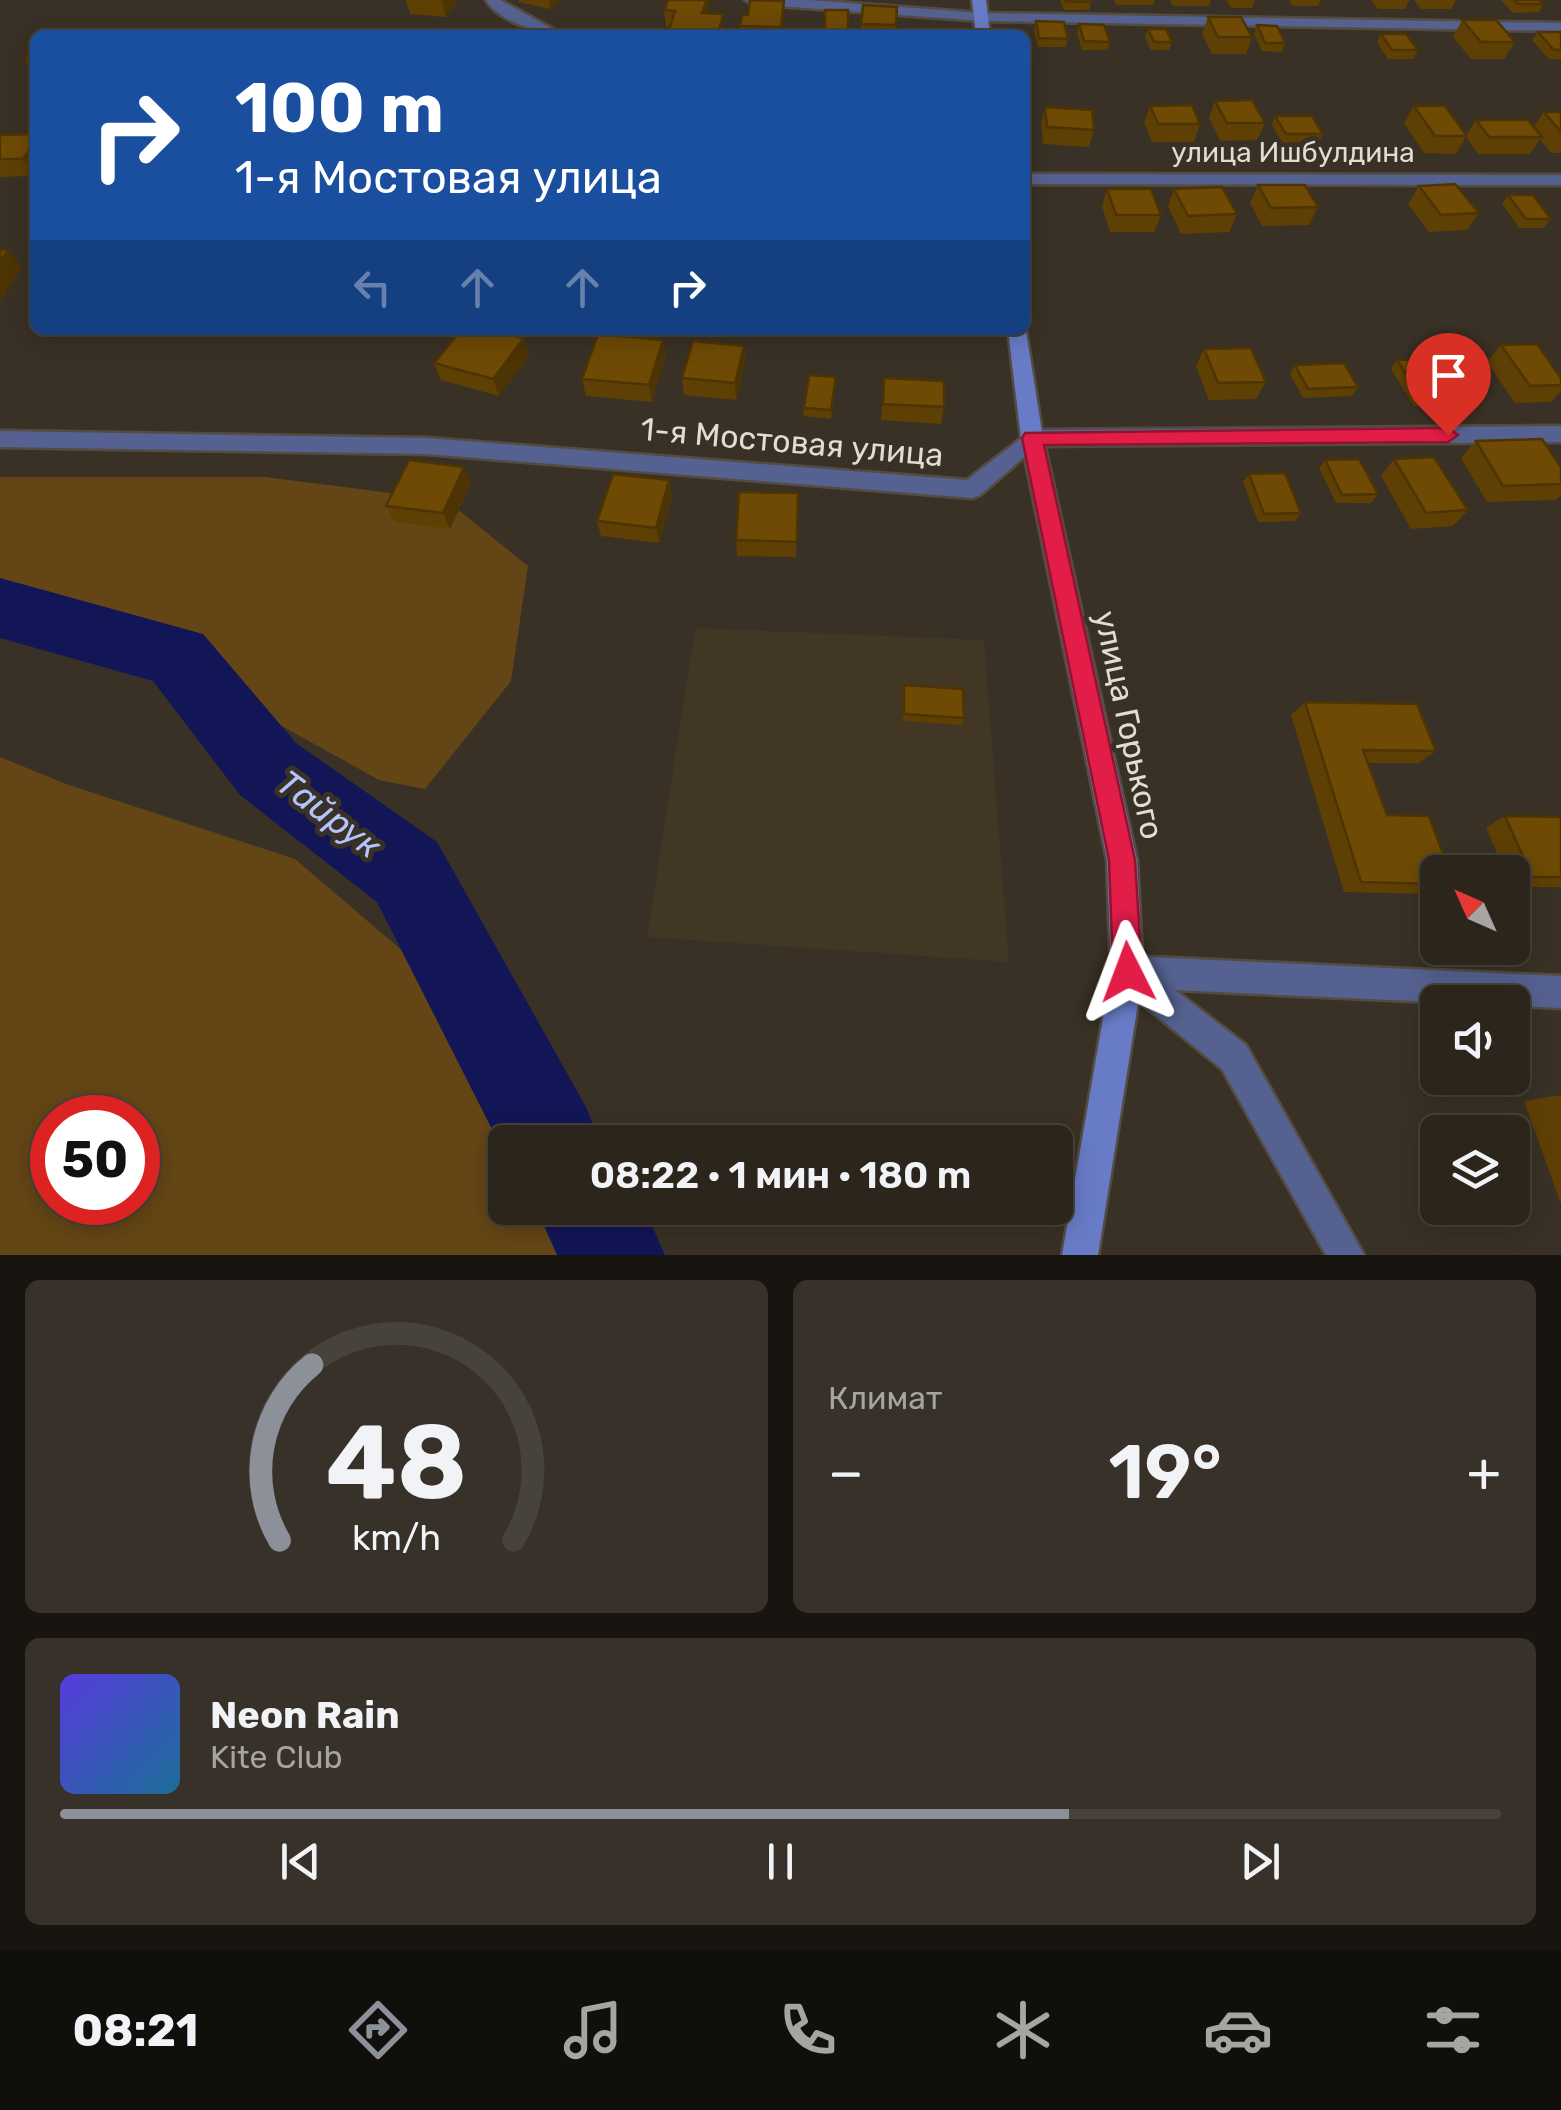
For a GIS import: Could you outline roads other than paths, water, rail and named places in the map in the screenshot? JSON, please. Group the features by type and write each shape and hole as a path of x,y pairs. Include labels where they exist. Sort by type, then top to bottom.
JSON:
{"main road":[{"path":"978,0 982,30"},
{"name":"улица Горького","path":"1019,335 1032,438 1122,860 1128,972 1080,1255"}],"street":[{"path":"494,0 496,6 546,30"},
{"path":"752,0 981,17 1561,27"},
{"name":"улица Ишбулдина","path":"1030,179 1561,180"},
{"path":"1032,438 1561,434"},
{"name":"1-я Мостовая улица","path":"0,439 427,446 972,489 1032,438"},
{"path":"1128,972 1561,992"},
{"path":"1128,972 1234,1057 1346,1255"}],"waterway":[{"name":"Тайрук","path":"0,608 177,656 268,769 407,872 542,1125"},
{"name":"Тайрук","path":"596,1225 613,1255"}]}
